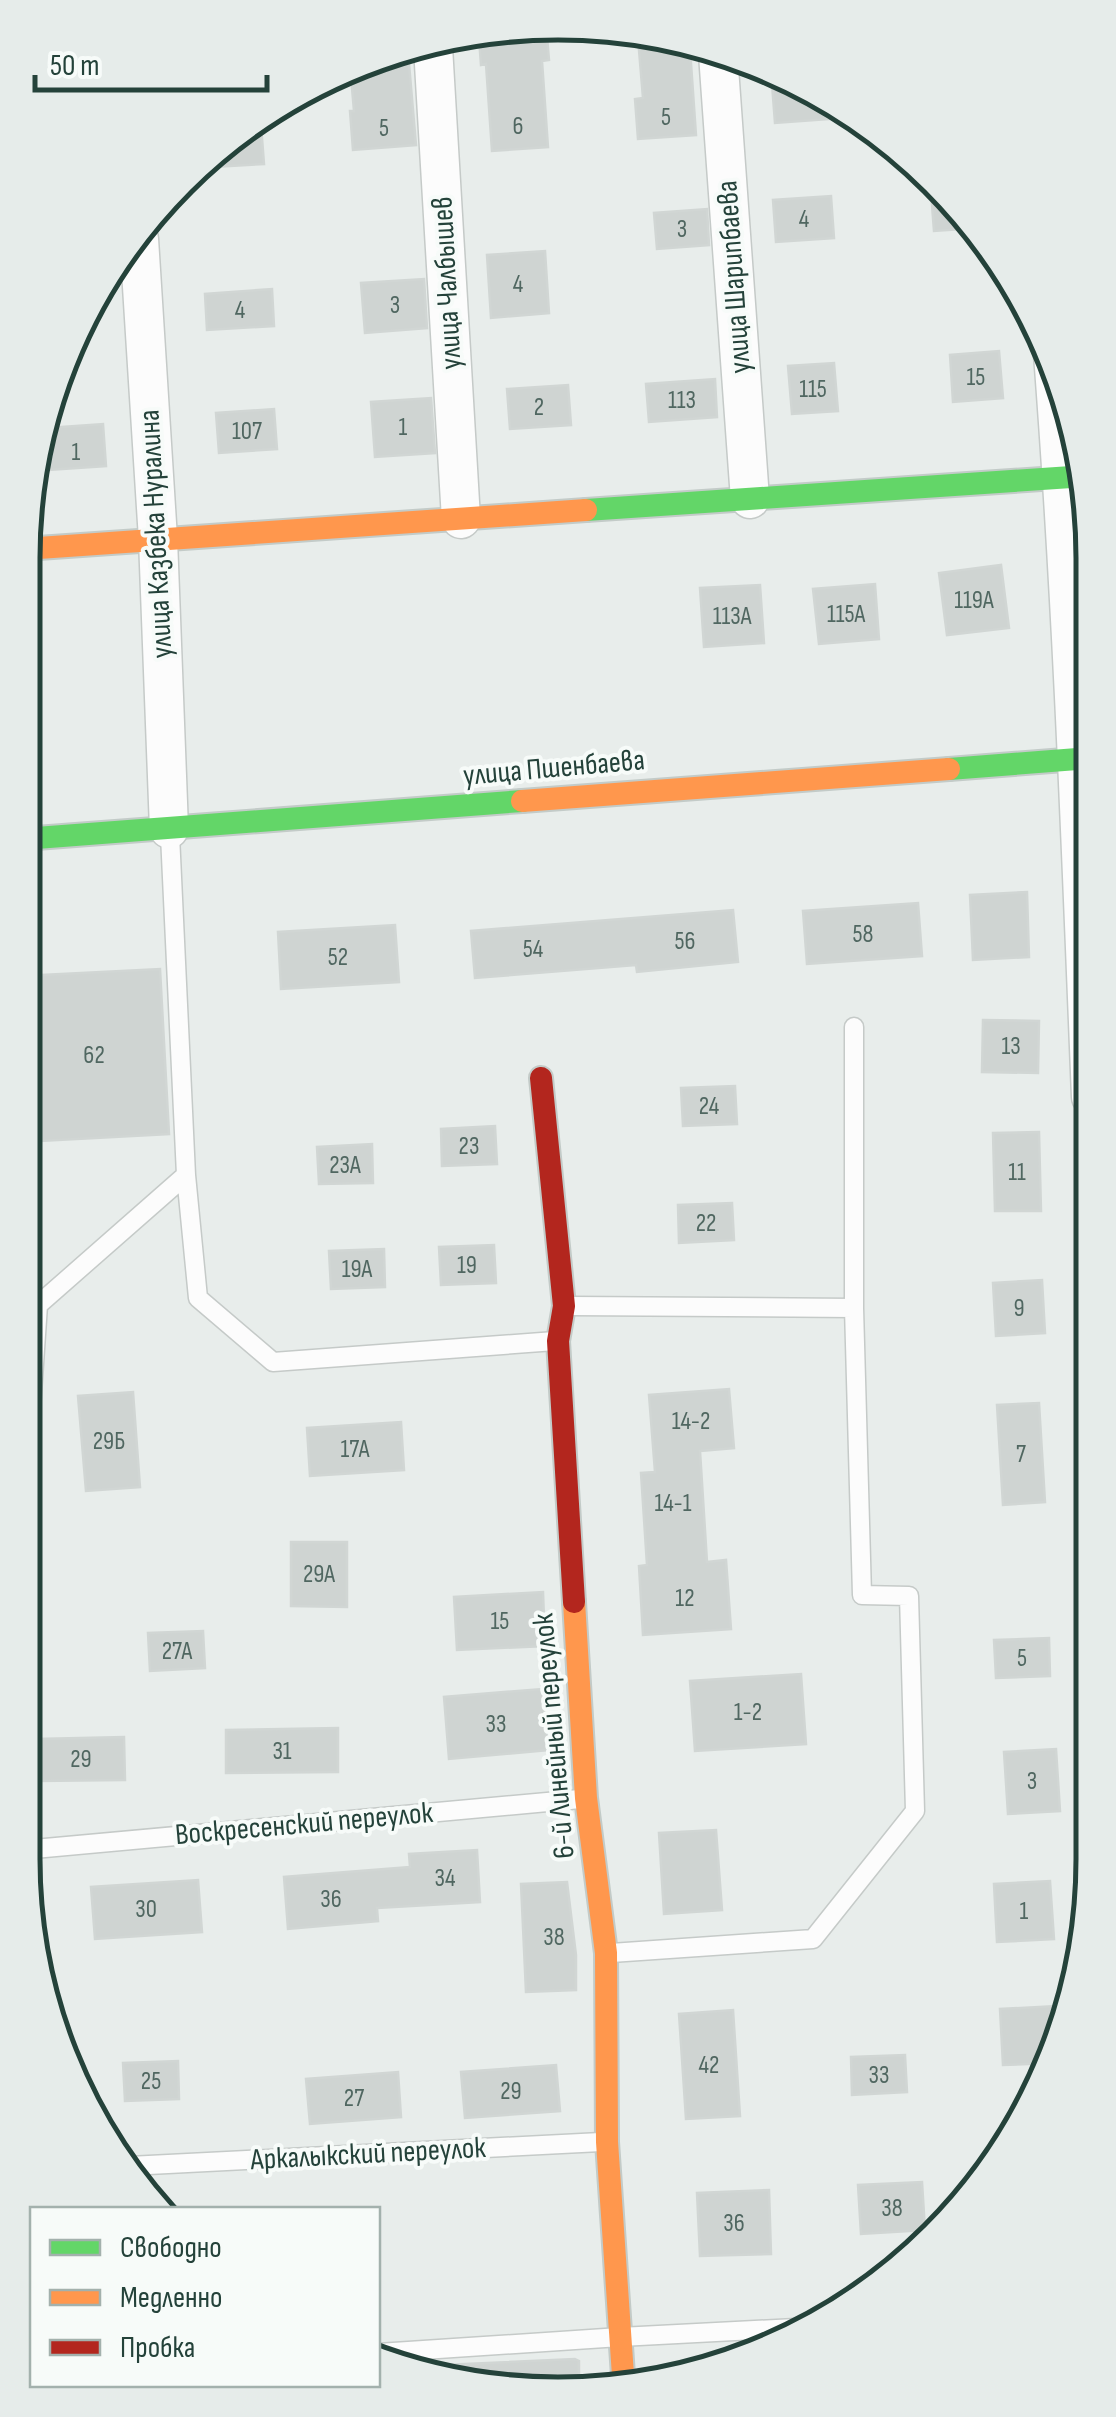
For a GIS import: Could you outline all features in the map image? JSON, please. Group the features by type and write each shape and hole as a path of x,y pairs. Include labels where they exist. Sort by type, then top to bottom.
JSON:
{"street":[{"name":"улица Чалбышев","path":"433,56 461,519"},
{"name":"улица Шарипбаева","path":"719,65 750,499"},
{"name":"улица Казбека Нуралина","path":"140,253 158,539 170,829"},
{"path":"40,547 1070,477"},
{"name":"улица Пшенбаева","path":"40,838 1076,760"},
{"name":"6-й Линейный переулок","path":"542,1078 564,1306 558,1341 586,1798 606,1953 607,2142 623,2373"}],"lane":[{"path":"170,829 186,1175 198,1298 273,1362 558,1341"},
{"path":"606,1953 813,1939 915,1811 909,1596 862,1595 854,1308 854,1026"},
{"path":"40,1303 186,1175"},
{"path":"564,1306 854,1308"},
{"name":"Воскресенский переулок","path":"40,1848 586,1798"},
{"name":"Аркалыкский переулок","path":"141,2165 607,2142"},
{"path":"397,2352 776,2329"}],"building":[{"path":"547,40 549,60 542,61 548,147 492,151 486,64 481,65 480,46"},
{"path":"639,46 691,58 696,135 638,139 635,99 643,98"},
{"path":"409,62 416,145 353,150 350,111 354,111 352,83"},
{"path":"772,86 833,119 775,123"},
{"path":"262,133 264,164 219,167"},
{"path":"831,196 834,238 776,242 773,200"},
{"path":"932,200 958,229 934,231"},
{"path":"707,209 709,245 657,249 654,213"},
{"path":"545,251 549,313 491,318 487,255"},
{"path":"424,279 427,328 365,333 361,283"},
{"path":"272,289 274,326 207,330 205,294"},
{"path":"999,351 1003,398 953,402 950,355"},
{"path":"834,363 838,411 792,414 788,366"},
{"path":"715,379 717,417 649,422 646,384"},
{"path":"568,385 571,425 510,429 507,389"},
{"path":"431,398 435,453 375,457 371,402"},
{"path":"274,409 277,449 219,453 216,413"},
{"path":"103,424 106,466 49,470 57,427"},
{"path":"1001,565 1009,628 947,635 939,573"},
{"path":"875,584 879,639 819,644 813,589"},
{"path":"760,585 764,643 704,647 700,588"},
{"path":"1027,892 1029,957 973,960 970,895"},
{"path":"918,903 922,956 807,964 803,911"},
{"path":"733,910 738,962 637,972 636,965 475,978 471,931"},
{"path":"395,925 399,982 281,989 278,932"},
{"path":"160,969 169,1134 40,1141 40,975"},
{"path":"983,1020 1039,1021 1038,1073 982,1072"},
{"path":"735,1086 737,1124 683,1126 681,1088"},
{"path":"495,1126 497,1164 442,1166 441,1129"},
{"path":"1039,1132 1041,1211 995,1211 993,1133"},
{"path":"372,1144 373,1183 319,1184 317,1147"},
{"path":"732,1203 734,1240 679,1243 678,1205"},
{"path":"494,1245 496,1283 441,1285 439,1247"},
{"path":"384,1249 385,1287 331,1289 329,1251"},
{"path":"1042,1280 1045,1333 996,1336 993,1283"},
{"path":"729,1389 734,1448 700,1451 707,1562 726,1560 731,1629 643,1635 639,1566 647,1565 641,1473 655,1472 649,1395"},
{"path":"133,1392 140,1487 86,1491 78,1396"},
{"path":"1039,1403 1045,1502 1003,1505 997,1405"},
{"path":"401,1422 404,1470 310,1476 307,1428"},
{"path":"291,1542 347,1542 347,1607 291,1606"},
{"path":"543,1592 545,1646 457,1650 454,1597"},
{"path":"203,1631 205,1668 150,1671 148,1633"},
{"path":"1049,1638 1050,1676 996,1678 994,1640"},
{"path":"801,1674 806,1744 695,1751 690,1681"},
{"path":"542,1689 548,1750 449,1759 444,1697"},
{"path":"338,1728 338,1772 226,1773 226,1730"},
{"path":"124,1737 125,1780 40,1781 40,1739"},
{"path":"1056,1749 1060,1811 1008,1814 1004,1752"},
{"path":"716,1830 722,1910 664,1914 659,1833"},
{"path":"477,1850 480,1902 377,1908 378,1921 288,1929 284,1877 410,1867 409,1854"},
{"path":"198,1880 202,1932 95,1939 91,1887"},
{"path":"1050,1881 1054,1939 997,1942 994,1884"},
{"path":"567,1882 576,1990 526,1992 521,1884"},
{"path":"1054,2006 1034,2064 1003,2065 1000,2009"},
{"path":"733,2010 740,2116 686,2119 679,2014"},
{"path":"905,2055 907,2092 852,2095 851,2057"},
{"path":"178,2061 179,2099 125,2101 123,2063"},
{"path":"556,2065 560,2111 465,2118 461,2072"},
{"path":"398,2072 401,2117 310,2124 306,2079"},
{"path":"922,2182 925,2224 918,2230 861,2234 858,2185"},
{"path":"769,2190 771,2254 700,2256 697,2193"},
{"path":"575,2359 579,2361 579,2376 490,2373 448,2365"}],"traffic: fast":[{"path":"586,510 1070,477"},
{"path":"949,769 1076,759"},
{"path":"40,838 522,801"}],"traffic: slow":[{"path":"40,548 586,510"},
{"path":"522,801 949,769"},
{"path":"574,1602 586,1798 606,1953 607,2142 623,2373"}],"traffic: jam":[{"path":"541,1078 564,1306 558,1341 574,1602"}]}
